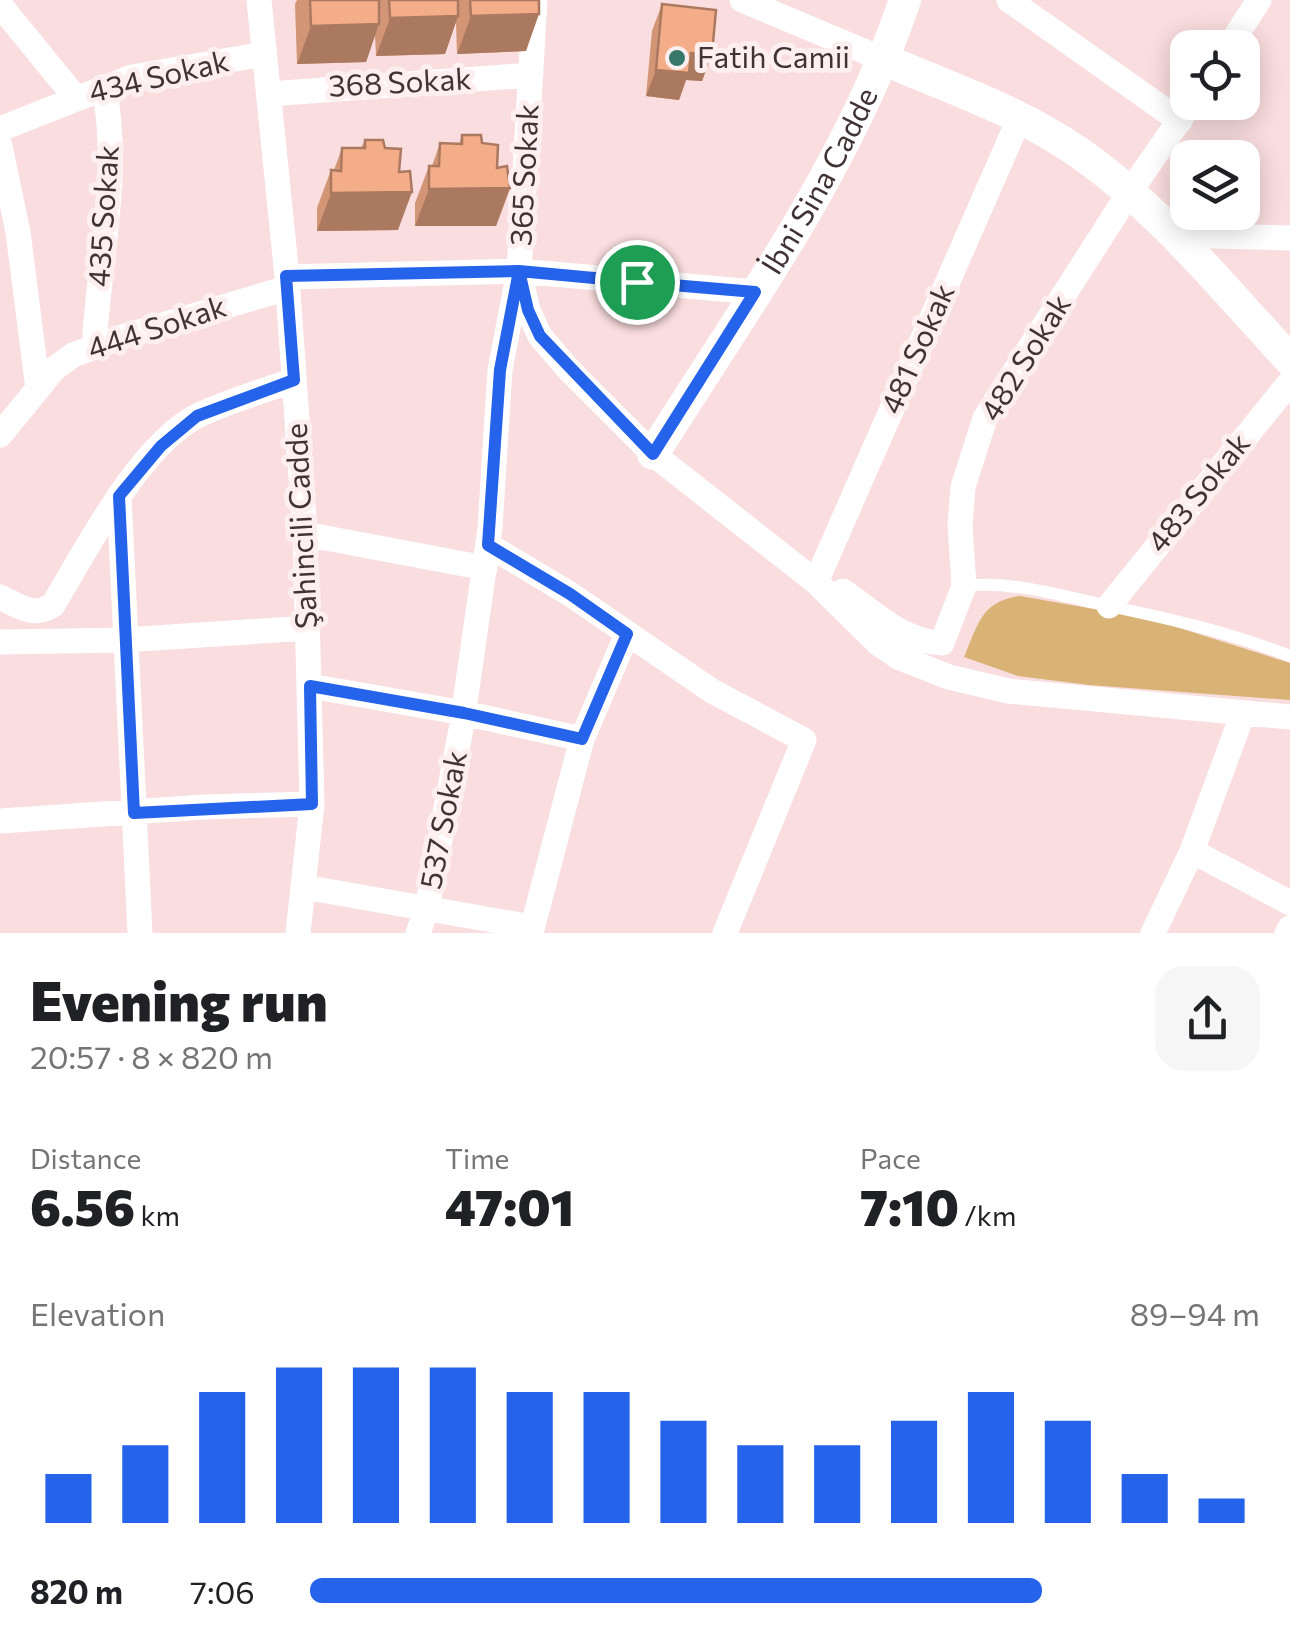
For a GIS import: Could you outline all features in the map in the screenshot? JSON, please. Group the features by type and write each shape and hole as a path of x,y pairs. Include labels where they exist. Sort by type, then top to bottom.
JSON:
{"street":[{"name":"Şahincili Cadde","path":"259,0 287,282 306,534 312,804 298,933"},
{"name":"365 Sokak","path":"488,547 500,370 519,271 535,0"},
{"path":"742,0 1020,117 1078,152 1174,235 1290,360"},
{"name":"İbni Sina Cadde","path":"653,454 831,171 885,60 906,0"},
{"path":"1009,0 1170,102"},
{"path":"1240,30 1259,0"},
{"path":"0,5 75,97"},
{"name":"434 Sokak","path":"0,129 104,87 169,69 264,54"},
{"name":"368 Sokak","path":"268,94 531,75"},
{"name":"435 Sokak","path":"94,346 110,218 110,132 104,87"},
{"name":"481 Sokak","path":"816,582 1020,117"},
{"name":"482 Sokak","path":"816,582 840,589 917,640 942,643 964,586 960,525 963,486 985,418 1180,120"},
{"path":"0,146 18,232 38,389"},
{"path":"1174,235 1290,238"},
{"path":"519,271 528,310 540,336 653,454 816,582 879,644 898,657 949,677 1008,692 1290,717"},
{"name":"444 Sokak","path":"0,434 61,362 94,346 287,282 519,271 755,292"},
{"path":"0,597 32,613 52,605 119,496 161,446 197,416 294,380"},
{"name":"483 Sokak","path":"1109,606 1290,382"},
{"path":"119,496 140,933"},
{"path":"306,534 488,547 570,594 742,709 804,740 724,933"},
{"name":"537 Sokak","path":"423,921 464,713 488,547"},
{"path":"0,642 124,640 308,628"},
{"path":"304,888 423,921 532,930 582,739 627,634"},
{"path":"310,686 582,739"},
{"path":"1153,933 1192,850 1243,713"},
{"path":"0,821 312,804"},
{"path":"1192,850 1290,903"}],"lane":[{"path":"964,586 1028,588 1189,622 1290,656"}],"shaded area":[{"path":"1020,596 1151,619 1290,663 1290,700 1018,676 964,657 989,609"}],"building":[{"path":"310,0 379,0 379,24 311,26"},
{"path":"389,0 458,0 458,16 390,18"},
{"path":"470,0 539,0 539,14 471,16"},
{"path":"662,4 716,10 712,54 691,53 689,73 656,70"},
{"path":"462,135 481,135 482,143 498,145 497,168 507,166 510,188 429,189 429,166 439,166 440,143 462,144"},
{"path":"365,140 383,140 385,148 401,149 399,172 410,171 412,192 331,193 331,170 341,171 342,148 365,148"}],"place":[{"name":"Fatih Camii","path":"677,58"}],"route":[{"path":"637,282 519,271 286,276 294,380 197,416 161,446 119,496 134,813 312,804 310,686 582,739 627,634 488,545 500,370 519,271 528,310 553,354 653,454 755,292 637,282"}]}
